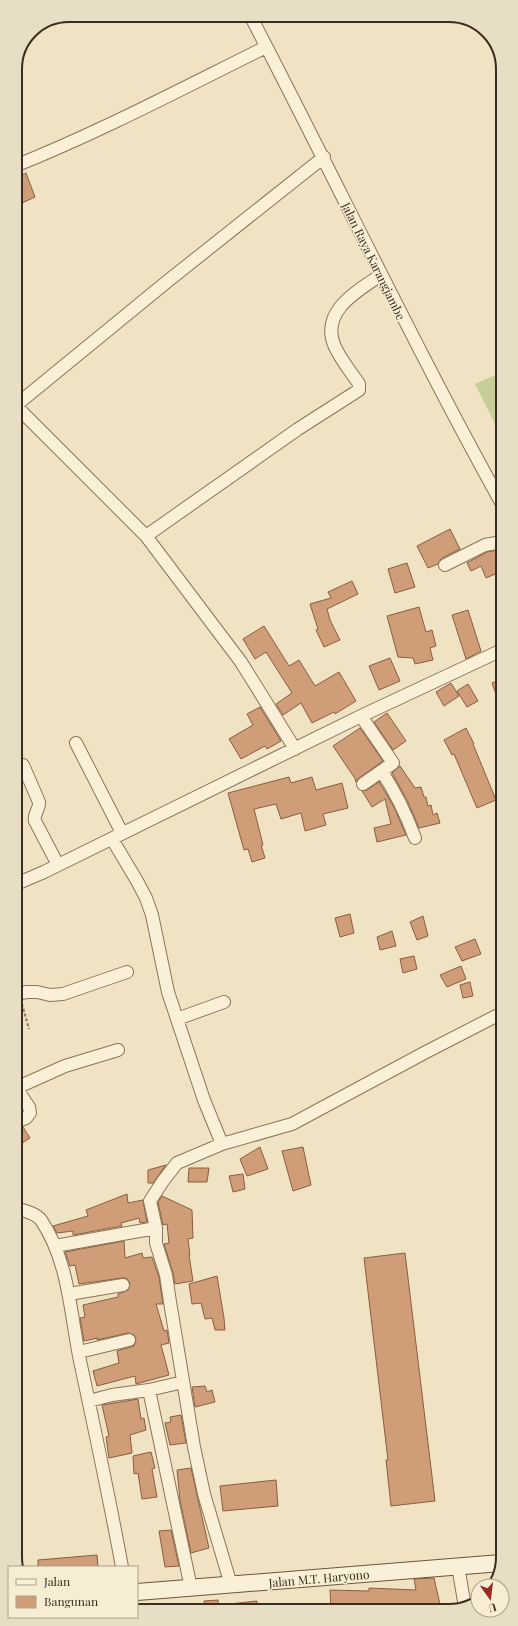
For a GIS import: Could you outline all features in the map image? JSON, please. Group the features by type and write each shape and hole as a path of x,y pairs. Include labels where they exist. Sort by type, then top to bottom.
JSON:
{"main road":[{"name":"Jalan M.T. Haryono","path":"138,1592 496,1563"}],"street":[{"name":"Jalan Raya Karangjambe","path":"254,22 324,157 381,275 455,419 496,493"},
{"path":"22,163 142,110 266,47"},
{"path":"22,401 169,280 324,157"},
{"path":"146,536 298,429 359,390 359,384 335,346 331,331 335,316 342,302 381,275"},
{"path":"22,412 146,536 241,662 295,749"},
{"path":"445,565 485,545 496,543"},
{"path":"22,881 361,716 496,653"},
{"path":"361,716 393,763 363,784"},
{"path":"76,743 137,881 146,898 152,915 162,970 177,1019 204,1100 222,1144"},
{"path":"23,765 39,802 35,815 35,821 58,865"},
{"path":"382,772 396,792 405,810 415,838"},
{"path":"22,994 38,992 50,995 63,994 127,972"},
{"path":"177,1019 224,1002"},
{"path":"231,1585 204,1494 194,1447 166,1275 156,1242 156,1228 150,1201 177,1163 222,1144 292,1124 426,1052 496,1017"},
{"path":"22,1085 65,1066 118,1050"},
{"path":"22,1098 30,1113 26,1118 22,1120"},
{"path":"22,1210 30,1212 40,1218 55,1246 69,1294 79,1352 122,1566"},
{"path":"55,1246 156,1228"},
{"path":"69,1294 123,1285"},
{"path":"79,1352 129,1340"},
{"path":"89,1401 112,1395 149,1390 183,1382"},
{"path":"149,1390 191,1588"},
{"path":"458,1566 464,1601"}],"path":[{"path":"22,1007 29,1029"}],"green space":[{"path":"496,375 496,426 475,384"}],"building":[{"path":"26,173 35,197 22,203 22,175"},
{"path":"450,529 460,549 442,558 438,564 428,568 417,546"},
{"path":"496,550 496,574 486,578 481,566 471,571 467,563 487,552"},
{"path":"407,563 415,587 395,593 388,569"},
{"path":"352,581 358,594 327,609 330,620 340,640 324,647 316,630 318,629 310,604 331,598 328,592"},
{"path":"419,607 426,632 432,630 436,646 430,648 433,660 415,664 413,658 398,657 387,616"},
{"path":"468,610 481,651 466,659 452,615"},
{"path":"264,626 289,666 299,660 315,686 339,672 356,701 335,714 334,712 312,723 301,703 283,715 276,704 292,693 266,652 255,659 243,639"},
{"path":"390,658 400,681 379,690 369,666"},
{"path":"496,681 496,694 492,683"},
{"path":"451,683 459,696 444,706 436,692"},
{"path":"468,684 478,701 467,707 457,691"},
{"path":"260,707 281,741 267,749 265,746 241,759 229,739 253,725 247,714"},
{"path":"387,713 406,741 393,750 374,722"},
{"path":"360,728 383,761 359,778 356,782 333,746"},
{"path":"466,728 474,744 496,800 477,808 454,754 452,755 444,740"},
{"path":"400,766 415,788 421,787 424,797 426,797 428,806 431,805 433,815 437,813 440,823 419,828 407,800 392,773"},
{"path":"289,777 291,783 312,777 316,790 342,783 348,808 323,814 326,825 305,831 301,813 281,819 276,804 254,809 265,858 252,862 248,849 244,850 228,793"},
{"path":"379,782 394,807 406,835 377,842 374,828 391,824 385,799 372,807 362,791 367,790"},
{"path":"350,914 354,933 340,937 335,918"},
{"path":"423,916 428,936 417,940 410,922"},
{"path":"392,931 396,946 380,950 377,937"},
{"path":"475,939 481,954 462,961 455,947"},
{"path":"414,956 417,969 403,973 400,959"},
{"path":"461,966 466,979 447,987 440,975"},
{"path":"470,982 473,996 463,998 460,985"},
{"path":"22,1127 30,1138 22,1143"},
{"path":"260,1147 268,1169 247,1176 240,1159"},
{"path":"303,1147 311,1185 293,1191 282,1151"},
{"path":"166,1165 153,1183 148,1183 148,1170"},
{"path":"189,1168 209,1168 207,1182 188,1182"},
{"path":"243,1174 245,1189 233,1192 229,1176"},
{"path":"127,1194 128,1203 143,1200 147,1222 140,1223 139,1218 121,1223 122,1226 73,1235 73,1231 57,1233 53,1226 88,1216 86,1210"},
{"path":"162,1196 192,1210 193,1238 188,1239 193,1281 175,1284 164,1244 169,1243 167,1224 163,1225 158,1202"},
{"path":"124,1241 125,1258 142,1253 143,1258 152,1257 159,1277 163,1304 156,1304 164,1331 167,1330 169,1343 161,1345 169,1375 136,1384 135,1376 97,1386 93,1371 119,1363 117,1351 134,1346 136,1339 134,1335 128,1333 97,1340 98,1338 84,1341 80,1318 85,1317 83,1305 118,1297 118,1294 128,1290 130,1283 126,1278 122,1278 79,1284 75,1265 70,1266 65,1252"},
{"path":"405,1253 435,1501 391,1506 386,1460 388,1460 364,1258"},
{"path":"217,1276 225,1330 215,1330 212,1318 205,1319 201,1303 192,1304 189,1284"},
{"path":"205,1386 207,1392 212,1390 215,1402 195,1407 192,1387"},
{"path":"138,1399 141,1419 144,1418 146,1430 130,1435 132,1453 109,1458 106,1437 109,1436 102,1405"},
{"path":"181,1415 186,1443 170,1445 165,1423 171,1422 170,1417"},
{"path":"151,1452 155,1468 152,1469 157,1497 142,1499 138,1473 134,1474 133,1456"},
{"path":"191,1468 209,1548 191,1553 180,1500 177,1470"},
{"path":"276,1480 278,1506 223,1511 220,1486"},
{"path":"171,1530 179,1566 165,1567 159,1531"},
{"path":"97,1555 98,1566 38,1566 38,1560"},
{"path":"434,1578 440,1604 331,1604 330,1590 369,1591 369,1588 416,1590 414,1579"},
{"path":"218,1600 218,1604 205,1604 204,1601"},
{"path":"257,1601 257,1604 229,1604"}]}
